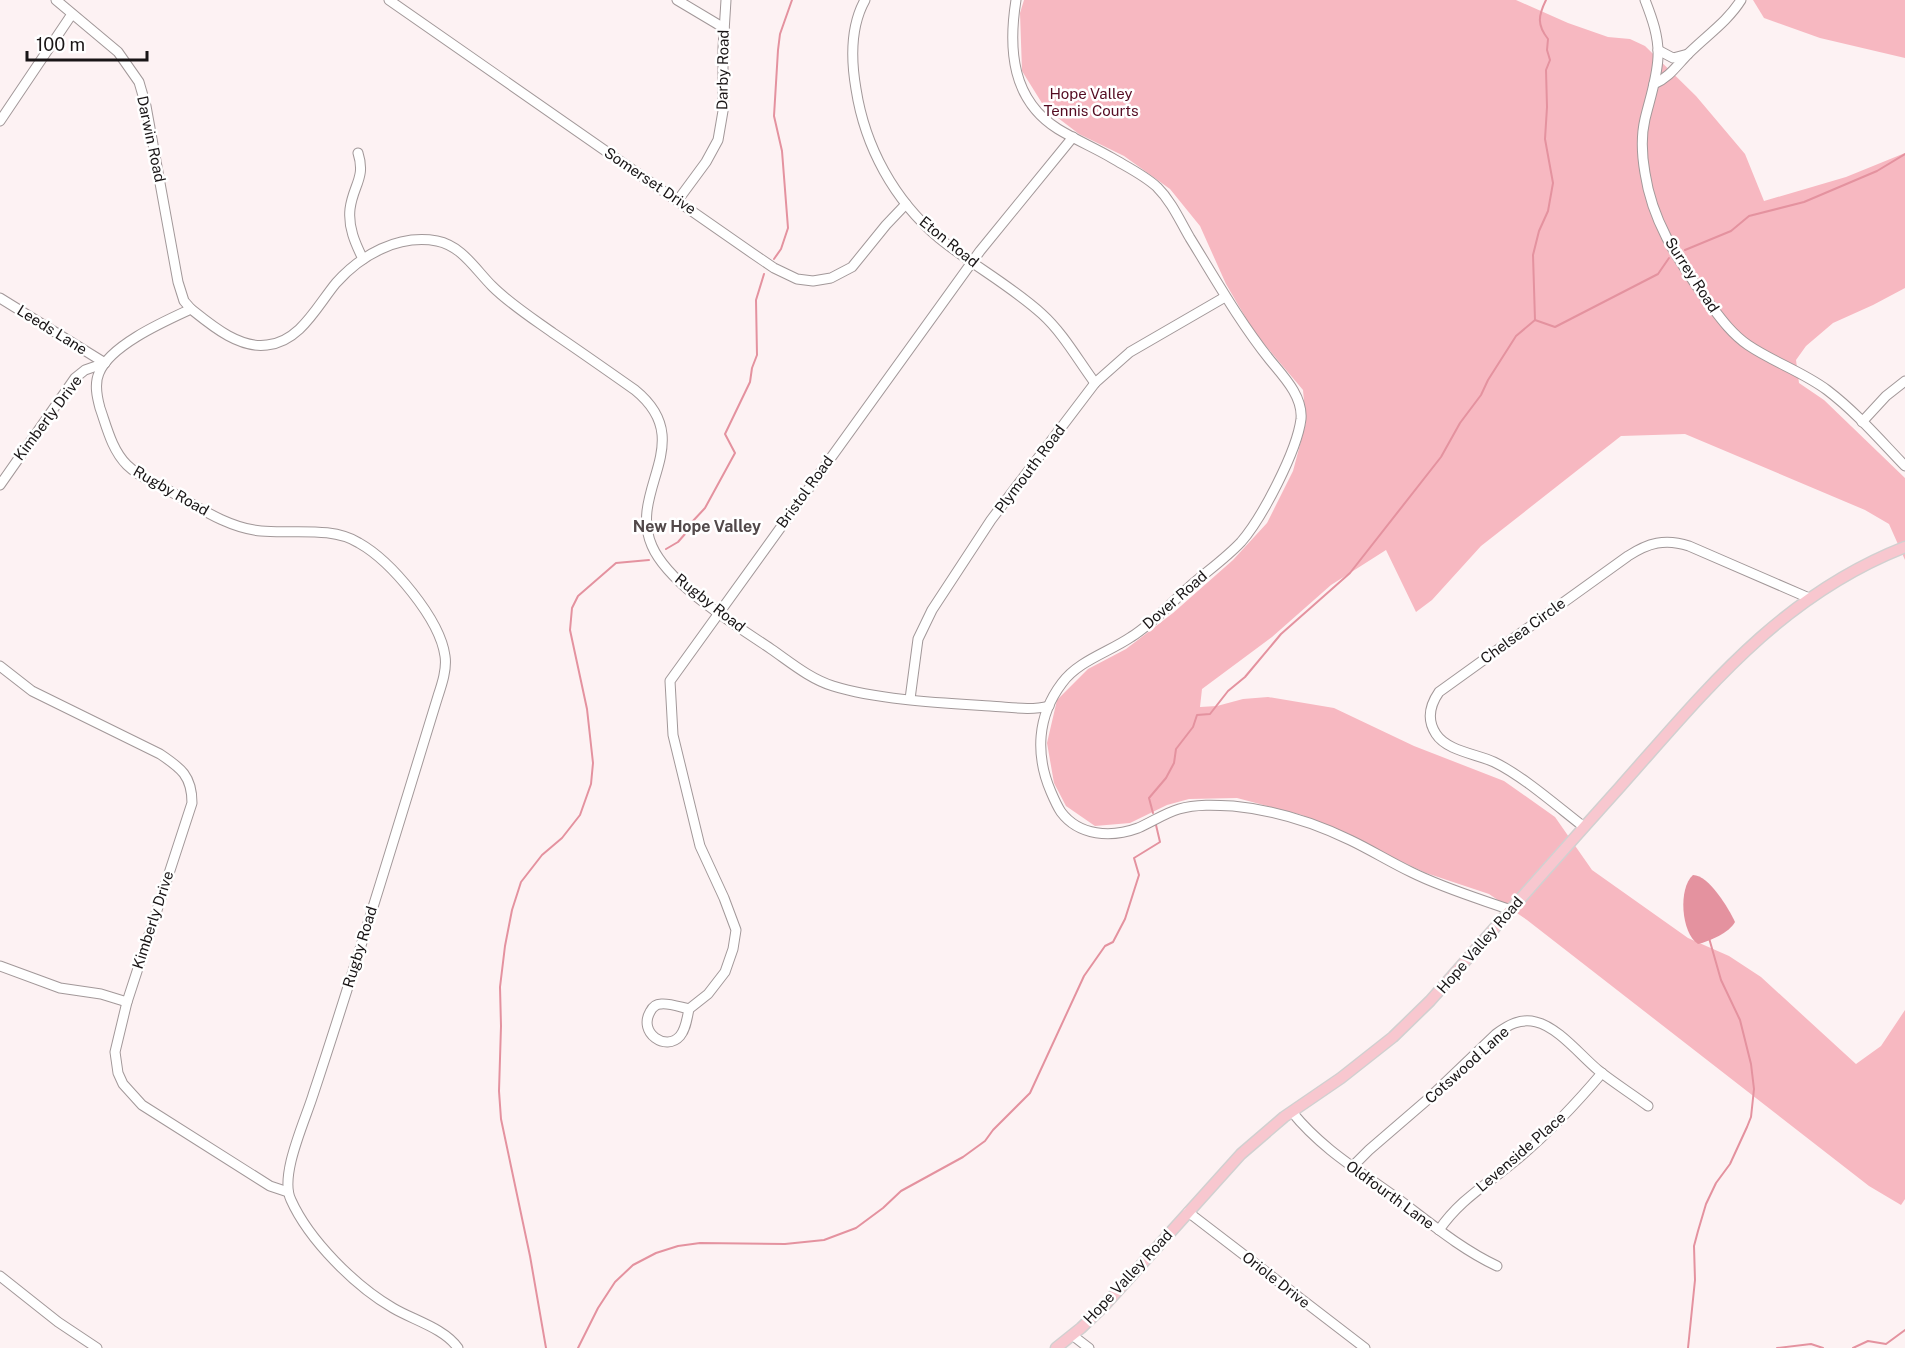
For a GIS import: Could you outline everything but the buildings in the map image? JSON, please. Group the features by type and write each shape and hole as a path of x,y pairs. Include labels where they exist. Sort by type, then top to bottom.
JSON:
{"main road":[{"name":"Hope Valley Road","path":"1056,1348 1105,1305 1241,1154 1292,1112 1363,1061 1406,1025 1430,1001 1716,679 1766,630 1809,598 1873,561 1905,547"}],"street":[{"name":"Darwin Road","path":"56,0 118,52 138,82 146,106 178,282 184,301 190,309"},
{"name":"Somerset Drive","path":"389,0 774,268 797,279 813,281 838,275 852,267 906,204"},
{"path":"677,0 724,28"},
{"name":"Darby Road","path":"678,200 706,162 718,140 723,111 726,0"},
{"name":"Eton Road","path":"865,0 858,15 853,51 858,103 863,123 877,158 894,189 938,237 1044,316 1095,383"},
{"name":"Dover Road","path":"1016,0 1013,42 1019,83 1028,100 1042,116 1072,137 1155,184 1172,206 1244,326 1287,381 1297,398 1301,418 1283,472 1253,525 1240,542 1151,623 1118,646 1072,671 1062,682 1049,706 1040,742 1042,767 1062,813 1077,827 1086,831 1106,833 1136,829 1171,812 1190,807 1218,806 1251,809 1286,816 1316,825 1428,880 1511,910"},
{"name":"Surrey Road","path":"1645,0 1654,26 1658,50 1654,84 1643,132 1645,175 1655,213 1673,250 1718,316 1738,337 1768,358 1821,386 1862,422 1905,466"},
{"path":"1654,84 1670,75 1688,54 1728,17 1741,0"},
{"path":"0,121 72,14"},
{"path":"1658,50 1673,58 1688,54"},
{"name":"Bristol Road","path":"689,1009 660,1004 653,1007 647,1016 646,1026 650,1034 666,1042 680,1035 689,1009 708,994 725,972 733,949 736,930 700,846 673,735 670,681 972,262 1072,137"},
{"path":"358,153 362,166 351,204 350,228 363,260"},
{"name":"Rugby Road","path":"190,309 232,337 259,345 273,344 295,333 337,282 374,252 408,240 429,240 447,244 461,254 514,305 646,399 660,423 663,441 648,506 648,537 652,548 664,566 689,590 821,681 834,686 873,695 910,699 1038,709 1049,706"},
{"name":"Plymouth Road","path":"910,699 918,639 932,610 991,520 1095,383 1130,352 1225,297"},
{"name":"Leeds Lane","path":"0,298 105,363"},
{"path":"105,363 127,343 149,329 190,309"},
{"name":"Rugby Road","path":"105,363 97,380 98,400 111,440 128,466 136,473 185,501 239,526 261,531 340,535 356,541 382,561 428,612 438,631 445,656 438,696 295,1151 288,1176 288,1192"},
{"name":"Kimberly Drive","path":"0,485 75,378 85,370 105,363"},
{"path":"1862,422 1886,396 1905,381"},
{"name":"Chelsea Circle","path":"1584,826 1497,764 1454,747 1438,737 1432,725 1430,711 1439,692 1628,556 1654,543 1671,541 1689,546 1809,598"},
{"name":"Kimberly Drive","path":"0,666 32,691 160,754 176,764 190,783 192,802 126,1002 117,1039 115,1061 123,1084 133,1097 158,1116 270,1186 288,1192"},
{"path":"0,966 60,988 101,994 126,1002"},
{"name":"Cotswood Lane","path":"1352,1167 1427,1101 1497,1034 1509,1025 1520,1021 1536,1022 1549,1028 1602,1073 1648,1106"},
{"name":"Levenside Place","path":"1439,1230 1456,1207 1534,1144 1582,1097 1602,1073"},
{"name":"Oldfourth Lane","path":"1292,1112 1322,1144 1352,1167 1439,1230 1479,1257 1497,1266"},
{"path":"288,1192 293,1204 316,1238 340,1267 373,1295 440,1333 458,1348"},
{"name":"Oriole Drive","path":"1188,1212 1365,1348"},
{"path":"0,1276 58,1322 97,1348"},
{"path":"1072,1335 1089,1348"}],"green space":[{"name":"Hope Valley Tennis Courts","path":"1024,0 1516,0 1568,23 1608,37 1630,39 1645,46 1696,96 1745,154 1764,201 1846,177 1905,153 1905,288 1833,323 1806,346 1796,360 1799,383 1824,400 1905,478 1905,560 1889,524 1865,510 1685,434 1621,436 1481,546 1432,600 1416,612 1386,550 1331,585 1272,637 1202,689 1200,707 1268,697 1334,708 1414,746 1504,781 1555,817 1592,870 1688,938 1729,956 1761,977 1856,1064 1881,1046 1905,1010 1905,1199 1901,1205 1869,1186 1527,920 1489,894 1426,873 1302,815 1237,798 1189,799 1167,805 1130,823 1095,826 1066,806 1054,783 1047,743 1057,700 1088,669 1126,649 1173,613 1233,560 1267,523 1293,471 1306,422 1303,390 1254,332 1226,284 1200,226 1170,189 1124,156 1079,134 1045,108 1022,71 1020,13"},
{"path":"1753,0 1905,0 1905,58 1820,38 1764,18"}],"shaded area":[{"path":"1693,875 1699,876 1712,886 1735,922 1724,933 1698,944 1688,930 1684,910 1685,890"}],"waterway":[{"path":"774,259 781,249 788,228 782,151 774,116 780,34 792,0"},
{"path":"1535,320 1533,255 1539,231 1548,211 1553,183 1545,139 1546,70 1550,60 1547,50 1548,39 1540,25 1541,11 1546,0"},
{"path":"1685,250 1731,231 1749,216 1804,202 1877,171 1905,154"},
{"path":"1535,320 1555,327 1658,274 1669,258"},
{"path":"666,549 678,542 705,508 735,453 725,434 750,382 757,355 756,300 764,274"},
{"path":"1153,813 1149,798 1166,778 1174,763 1176,749 1193,727 1197,715 1210,714 1228,691 1245,677 1281,634 1350,573 1441,457 1516,336 1535,320"},
{"path":"546,1348 530,1256 501,1119 500,987 505,946 512,910 521,882 542,855 562,838 580,815 591,784 593,763 587,709 570,630 572,608 578,596 616,563 649,560"},
{"path":"578,1348 598,1308 615,1282 633,1265 656,1253 678,1246 700,1243 785,1244 824,1240 856,1228 901,1191 963,1157 985,1141 1030,1093 1084,976 1105,946 1113,942 1125,919 1139,875 1134,858 1160,842 1156,825"},
{"path":"1688,1348 1695,1280 1694,1246 1706,1204 1716,1183 1730,1164 1751,1117 1754,1089 1751,1064 1740,1020 1721,980 1709,938"},
{"path":"1853,1348 1868,1341 1886,1344 1905,1330"},
{"path":"1777,1348 1811,1344 1823,1348"}],"district":[{"name":"New Hope Valley","path":"697,526"}]}
